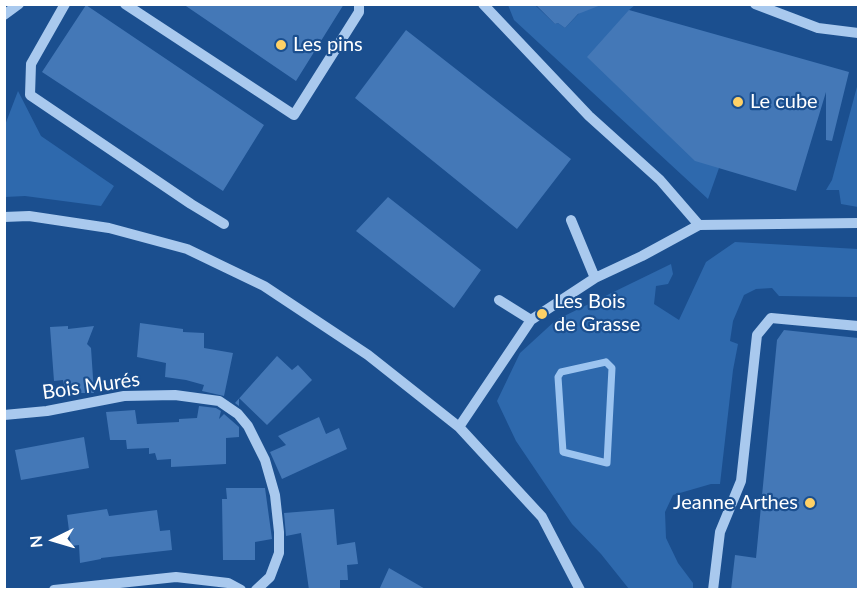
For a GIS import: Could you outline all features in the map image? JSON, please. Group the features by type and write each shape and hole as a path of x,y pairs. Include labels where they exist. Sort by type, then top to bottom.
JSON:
{"street":[{"path":"4,15 19,4"},
{"path":"65,4 31,64 30,95 224,224"},
{"path":"126,4 294,115 359,12 359,4"},
{"path":"483,4 589,116 660,180 699,225"},
{"path":"756,4 818,28 858,33"},
{"path":"4,217 29,216 109,228 188,249 264,286 368,355 459,427 542,517 580,590"},
{"path":"459,427 531,320 595,278 699,225 858,219"},
{"path":"571,220 595,278"},
{"path":"499,300 531,320"},
{"path":"713,590 720,532 741,482 757,335 771,318 858,326"},
{"name":"Bois Murés","path":"4,415 47,411 124,396 175,394 219,400 238,414 248,426 265,460 274,495 279,532 279,554 270,577 256,590"},
{"path":"54,590 176,577 228,583 242,590"}],"shaded area":[{"path":"508,5 535,5 555,24 558,23 565,28 587,5 635,5 629,10 719,168 708,199 514,20"},
{"path":"858,83 858,207 841,204 839,190 826,190 832,180"},
{"path":"18,91 41,136 114,186 101,206 25,196 5,197 5,125"},
{"path":"735,242 858,249 858,297 779,296 772,288 756,289 744,295 733,321 730,341 738,344 720,484 711,484 673,495 665,512 666,538 678,563 693,583 693,589 629,589 601,554 572,524 516,441 497,401 520,353 556,320 671,264 673,274 668,284 656,286 654,304 679,320 706,262"}],"building":[{"name":"Les pins","path":"183,4 344,4 296,81"},
{"path":"535,4 601,5 578,14 565,28 558,23 555,24"},
{"path":"86,5 264,125 223,191 42,72"},
{"name":"Le cube","path":"629,10 849,72 832,141 826,140 826,92 796,191 695,161 587,57"},
{"path":"406,30 571,159 517,229 355,98"},
{"path":"388,197 481,270 454,308 356,231"},
{"path":"140,323 183,329 183,332 204,333 204,348 233,353 224,396 202,391 204,385 165,377 166,363 137,357"},
{"path":"68,326 68,329 94,326 87,344 91,348 94,393 66,393 63,380 54,381 50,327"},
{"name":"Jeanne Arthes","path":"784,330 858,338 858,590 731,590 735,555 756,558 777,340"},
{"path":"277,356 292,370 298,365 312,380 267,425 239,398"},
{"path":"199,406 216,408 221,411 219,419 224,414 239,427 239,437 226,438 226,464 171,467 171,459 157,460 155,453 149,454 149,448 127,449 126,440 110,440 106,412 135,410 137,424 179,422 179,419 197,418"},
{"path":"319,417 326,434 339,428 347,449 282,479 270,452 286,445 278,436"},
{"path":"84,437 89,468 21,480 15,450"},
{"path":"226,488 265,488 272,539 255,542 255,560 223,560 222,499 227,499"},
{"path":"107,509 109,516 157,510 160,531 170,530 172,550 101,558 80,563 79,545 71,546 67,515"},
{"path":"334,509 337,545 355,542 358,564 347,565 348,580 340,580 340,590 309,590 301,533 286,536 284,513"},
{"path":"389,568 427,590 379,590"}],"waterway":[{"path":"606,362 612,368 607,463 563,452 558,377 561,372 606,362"}],"place":[{"name":"Les pins","path":"281,45"},
{"name":"Le cube","path":"738,102"},
{"name":"Les Bois de Grasse","path":"542,314"},
{"name":"Jeanne Arthes","path":"810,503"}]}
